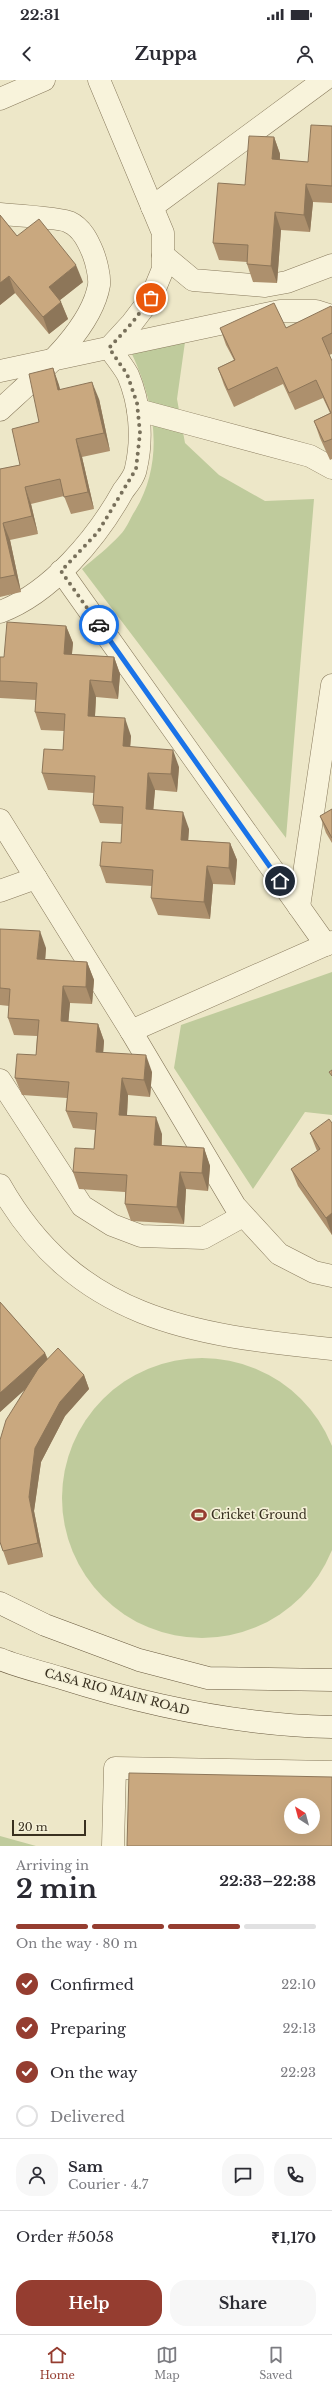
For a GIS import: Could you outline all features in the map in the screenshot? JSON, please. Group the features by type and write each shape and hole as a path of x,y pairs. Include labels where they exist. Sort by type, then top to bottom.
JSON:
{"street":[{"path":"0,99 44,80"},
{"path":"99,80 163,233 163,269 151,298 132,323 109,348"},
{"path":"152,207 324,80"},
{"path":"0,214 69,222 86,237 95,258 99,285 89,311 72,338 53,360 0,410"},
{"path":"163,255 193,280 265,286 287,282 332,265"},
{"path":"0,371 280,311 316,311 332,316"},
{"path":"0,612 17,606 61,571 98,532 136,469 140,433 138,410 127,374 109,348"},
{"path":"138,410 310,456 332,468"},
{"path":"61,571 299,907 329,944 131,1031"},
{"path":"299,907 332,685"},
{"path":"0,820 131,1031 242,1216 279,1254 314,1272 332,1276"},
{"path":"0,891 36,878"},
{"path":"0,1080 82,1206 112,1225 140,1236 203,1238 242,1216"},
{"path":"0,1185 16,1212 56,1259 99,1292 143,1314 208,1333 261,1342 332,1349"},
{"path":"0,1603 44,1625 139,1660 208,1678 332,1680"},
{"name":"CASA RIO MAIN ROAD","path":"0,1659 88,1687 184,1712 292,1726 332,1727"},
{"path":"113,1846 115,1768 332,1772"}],"green space":[{"path":"185,342 177,399 185,443 219,475 265,501 314,499 286,838 82,569 111,544 124,530 143,495 150,475 154,435 151,414 147,394 132,354"},
{"path":"332,972 332,1115 305,1112 253,1189 174,1068 181,1025"},
{"name":"Cricket Ground","path":"188,1359 216,1359 243,1364 268,1375 291,1390 310,1409 325,1432 333,1450 333,1546 325,1564 310,1587 291,1606 268,1621 243,1632 216,1637 188,1637 161,1632 136,1621 113,1606 94,1587 79,1564 68,1539 63,1512 63,1484 68,1457 79,1432 94,1409 113,1390 136,1375 161,1364"},
{"path":"0,1836 36,1846 0,1846"}],"building":[{"path":"311,125 332,126 332,186 306,184 304,215 275,212 271,266 247,264 248,245 213,243 218,183 245,185 249,136 274,137 272,159 308,162"},
{"path":"0,215 17,236 39,219 76,265 49,287 61,302 43,317 9,276 0,283"},
{"path":"274,303 286,328 331,306 332,308 332,333 322,338 332,361 332,439 324,442 314,421 331,413 316,380 289,393 277,367 228,390 218,368 235,360 220,328"},
{"path":"53,368 58,390 92,382 104,433 76,439 88,492 64,497 60,479 25,487 32,516 3,523 15,575 0,578 0,469 20,465 12,429 39,422 29,374"},
{"path":"7,622 66,626 64,654 114,657 112,682 90,680 88,716 125,718 123,746 173,750 171,774 148,773 146,809 183,812 181,840 230,843 229,868 207,866 204,902 151,898 153,870 100,866 102,842 121,843 123,807 93,805 95,776 42,773 44,749 63,750 65,714 35,712 37,683 0,681 0,657 4,657"},
{"path":"332,809 332,838 320,816"},
{"path":"0,929 40,931 37,959 87,962 86,987 63,986 61,1021 98,1024 96,1052 146,1055 144,1080 122,1078 119,1115 156,1117 154,1145 204,1148 202,1173 180,1172 177,1207 125,1204 127,1175 73,1172 75,1148 94,1149 97,1113 66,1111 69,1082 15,1078 17,1054 36,1055 39,1020 8,1018 10,989 0,988"},
{"path":"329,1119 332,1123 332,1213 326,1218 291,1169 320,1149 310,1133"},
{"path":"0,1302 45,1353 0,1393"},
{"path":"58,1348 84,1375 60,1402 35,1448 29,1497 38,1543 3,1551 0,1542 0,1440 6,1420 38,1369"},
{"path":"129,1773 332,1777 332,1846 127,1846"}],"way so far":[{"path":"99,625 61,571 98,532 136,469 140,433 137,403 127,374 109,348 132,323 151,298"}],"place":[{"name":"Cricket Ground","path":"199,1515"}],"route":[{"path":"99,625 280,881"}]}
